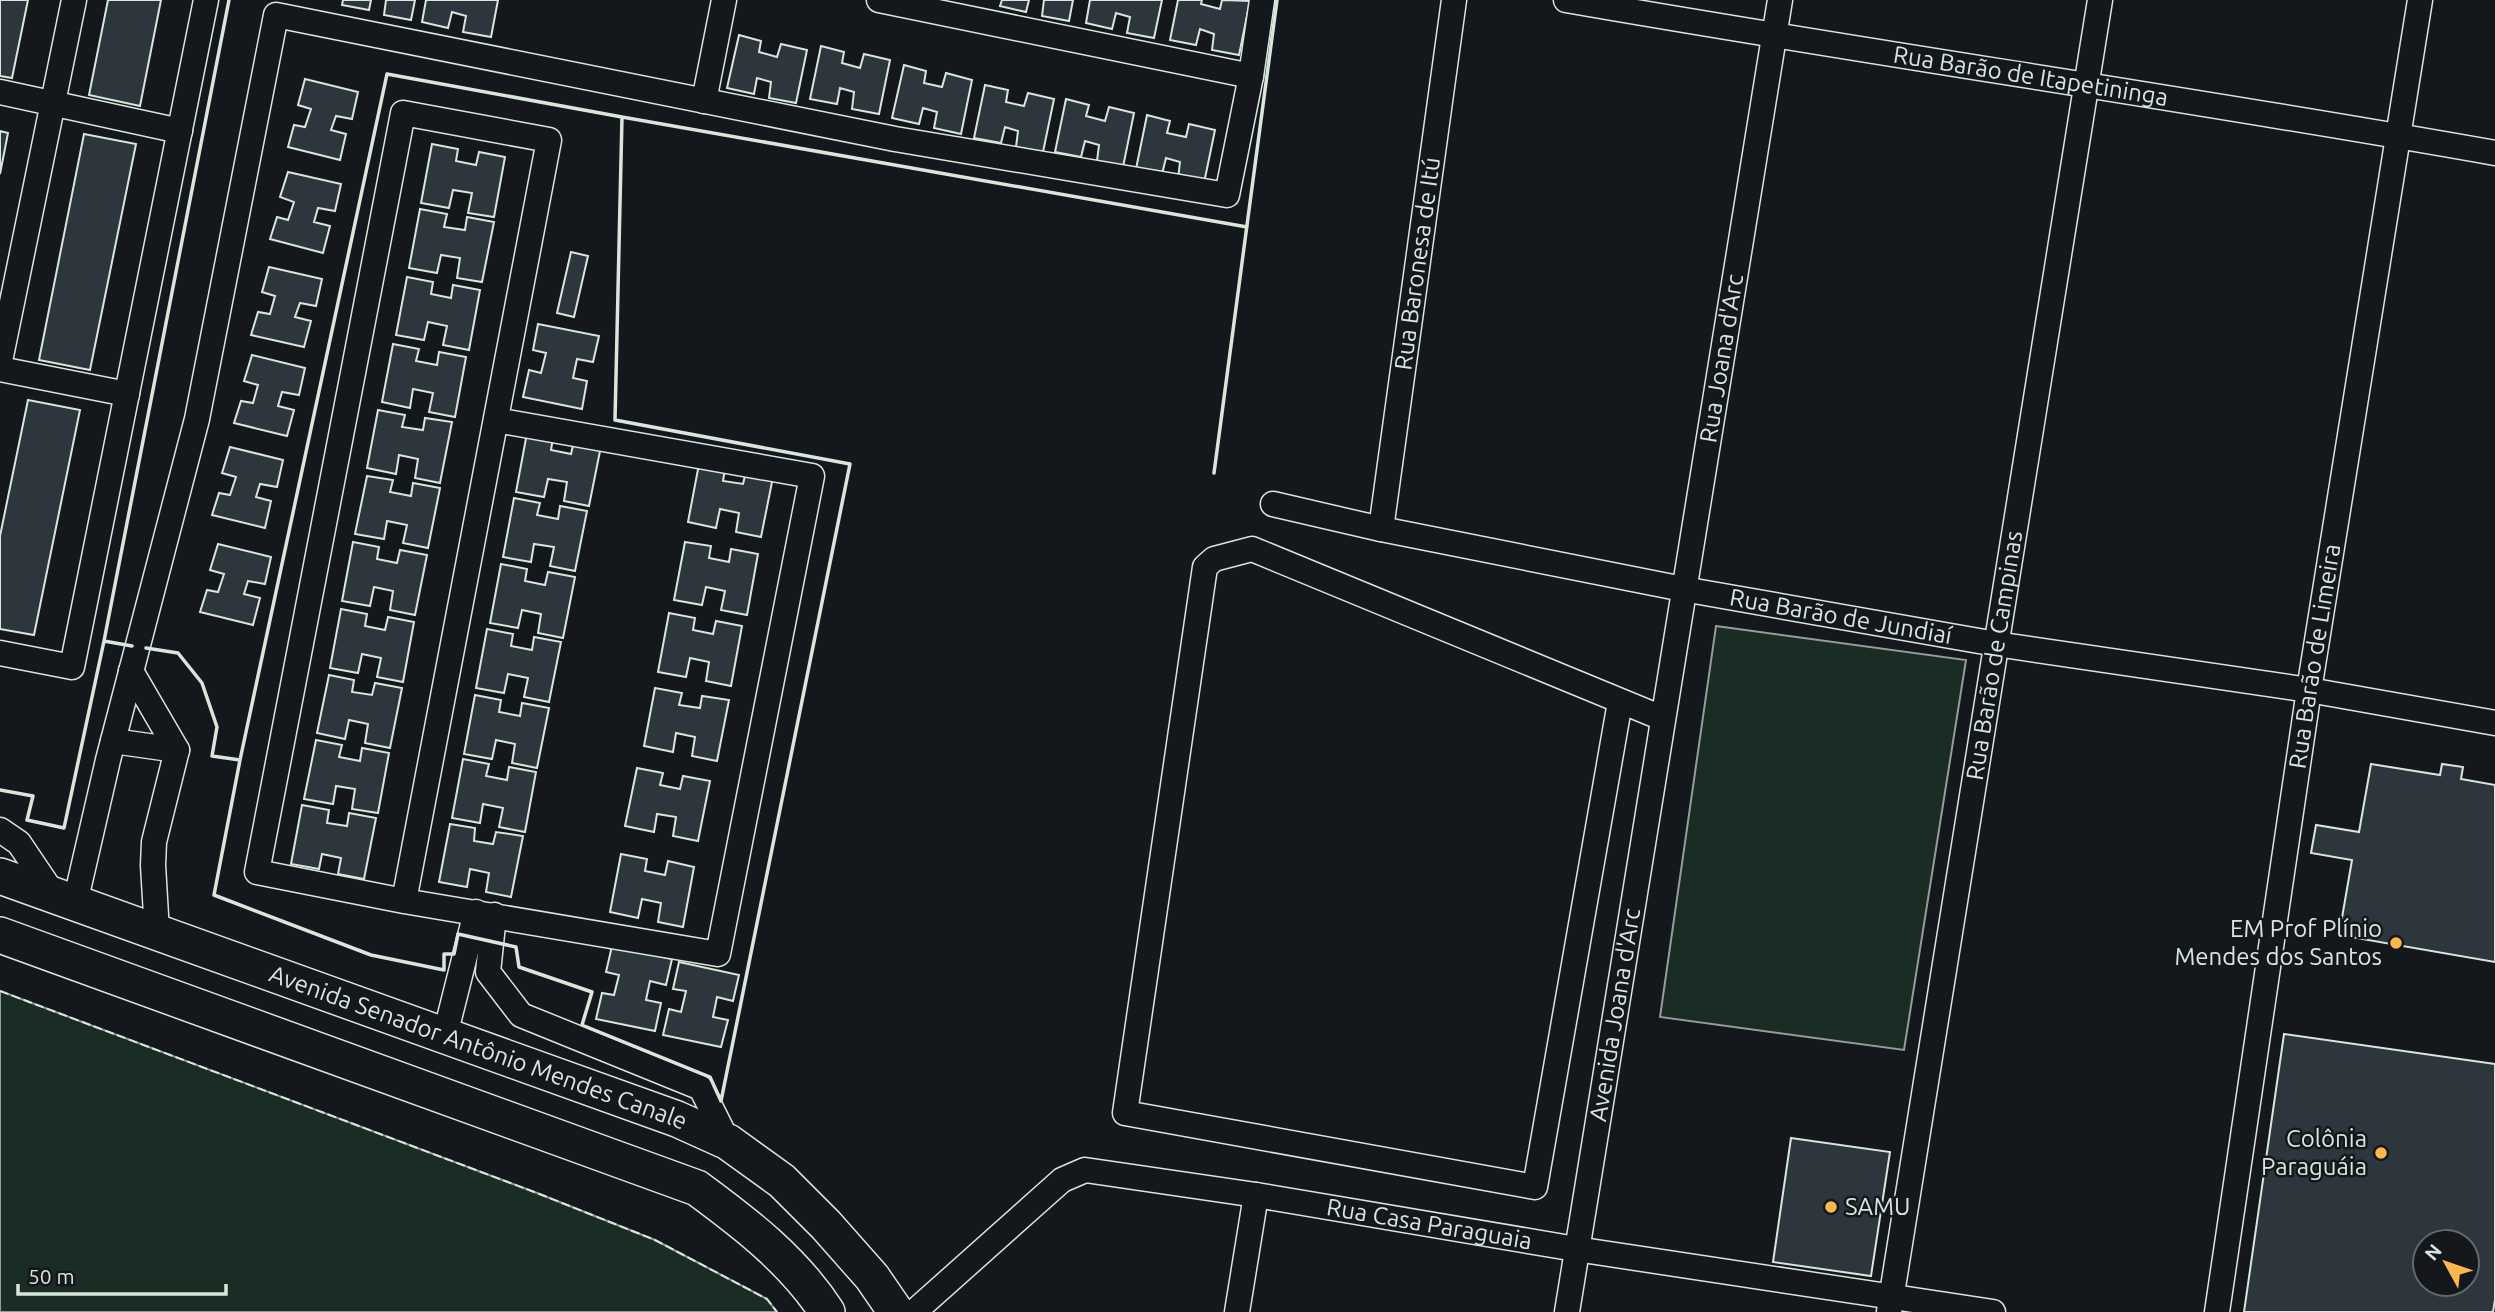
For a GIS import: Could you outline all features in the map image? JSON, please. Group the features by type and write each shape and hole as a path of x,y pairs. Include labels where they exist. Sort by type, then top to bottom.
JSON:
{"main road":[{"name":"Avenida Senador Antônio Mendes Canale","path":"0,876 677,1119 728,1142 782,1181 808,1207 872,1277 895,1312"},
{"path":"0,935 697,1188 743,1222 784,1259 827,1312"},
{"path":"331,1055 350,1002"}],"street":[{"path":"0,361 74,0"},
{"path":"0,653 72,667 206,0"},
{"path":"704,101 724,0"},
{"path":"879,0 1251,76"},
{"path":"64,899 113,741 197,419 276,15 895,139 1227,195 1251,76 1262,0"},
{"name":"Rua Baronesa de Itú","path":"1381,529 1454,0"},
{"name":"Rua Barão de Itapetininga","path":"1566,0 1774,37 2087,83 2495,153"},
{"name":"Rua Joana d'Arc","path":"1662,718 1780,0"},
{"name":"Rua Barão de Campinas","path":"1890,1304 2100,0"},
{"name":"Rua Barão de Limeira","path":"2217,1312 2309,690 2420,0"},
{"path":"0,92 180,131"},
{"path":"404,901 549,141 403,113 257,872 404,901 718,954 812,476 496,420"},
{"path":"0,369 127,394"},
{"name":"Rua Barão de Jundiaí","path":"1273,503 1381,529 1683,589 1996,644 2309,690 2495,723"},
{"path":"1620,702 1535,1187 1125,1112 1205,567 1214,559 1252,549 1662,718"},
{"path":"131,671 177,750 154,842 157,932"},
{"name":"Avenida Joana d'Arc","path":"1567,1312 1662,718"},
{"path":"113,741 177,750"},
{"path":"0,830 19,843 64,899"},
{"path":"445,1035 485,914"},
{"path":"485,914 488,972 521,1015 701,1088 728,1142"},
{"name":"Rua Casa Paraguaia","path":"914,1312 1062,1180 1085,1170 1256,1195 1890,1304 1993,1312"},
{"path":"1237,1312 1256,1195"}],"green space":[{"path":"1716,626 1966,660 1904,1050 1660,1017"},
{"path":"0,991 655,1240 767,1299 777,1312 0,1312"}],"building":[{"path":"0,0 28,0 12,78 0,76"},
{"path":"108,0 161,0 140,106 89,95"},
{"path":"343,0 371,0 369,10 342,5"},
{"path":"386,0 415,0 411,20 384,15"},
{"path":"426,0 498,0 491,37 463,32 466,16 452,12 448,28 422,22"},
{"path":"1002,0 1029,0 1026,12 1000,6"},
{"path":"1044,0 1073,0 1069,21 1042,16"},
{"path":"1090,0 1162,0 1154,38 1127,33 1130,17 1116,13 1112,29 1086,23"},
{"path":"1178,0 1202,0 1201,4 1220,9 1222,0 1250,1 1239,55 1212,50 1214,34 1200,29 1196,45 1170,40"},
{"path":"739,35 761,41 759,52 777,57 781,44 807,50 796,103 769,98 771,82 757,78 754,94 727,88"},
{"path":"821,46 844,52 842,63 860,68 864,54 890,60 879,114 852,109 854,92 840,88 837,104 810,99"},
{"path":"904,65 926,71 924,83 942,87 946,73 972,80 961,134 934,128 937,112 923,108 919,124 892,118"},
{"path":"305,79 358,92 352,119 336,116 331,130 346,134 340,160 288,147 294,125 305,127 311,109 298,105"},
{"path":"985,85 1008,90 1006,102 1024,106 1028,93 1054,99 1043,152 1016,147 1018,131 1005,127 1001,143 974,138"},
{"path":"1066,99 1089,105 1086,116 1105,121 1109,107 1134,113 1123,167 1097,161 1099,145 1085,141 1081,157 1055,152"},
{"path":"1147,115 1170,121 1167,133 1186,137 1189,124 1215,130 1204,183 1178,179 1180,162 1166,158 1162,174 1136,169"},
{"path":"0,131 8,133 0,174"},
{"path":"84,134 136,144 90,370 39,360"},
{"path":"432,144 458,149 456,161 476,165 479,152 505,157 494,217 468,213 472,193 453,190 449,208 421,203"},
{"path":"288,172 341,184 335,211 318,208 314,222 330,226 323,253 270,239 277,217 288,220 294,202 280,197"},
{"path":"420,209 447,214 444,227 465,230 467,217 494,222 482,282 457,278 460,258 441,255 437,273 409,268"},
{"path":"571,252 588,256 574,317 557,313"},
{"path":"269,267 322,279 316,306 300,303 295,317 311,321 304,347 251,335 258,312 270,314 275,296 262,292"},
{"path":"407,277 433,282 431,294 451,298 453,285 480,290 469,350 443,345 447,326 428,322 424,340 396,335"},
{"path":"538,324 599,336 593,362 577,359 573,378 587,381 582,409 523,397 529,370 541,373 546,353 533,350"},
{"path":"393,344 419,349 416,361 437,365 439,352 466,357 455,417 429,412 433,393 413,389 410,408 382,402"},
{"path":"252,355 305,368 299,395 282,392 278,406 294,410 287,436 234,423 241,401 253,403 258,385 244,381"},
{"path":"28,400 80,410 34,635 0,629 0,536"},
{"path":"378,410 405,415 402,427 423,430 425,418 452,422 440,483 415,478 418,459 399,455 396,474 367,468"},
{"path":"527,433 553,438 551,450 571,454 574,441 601,446 589,506 564,501 567,482 548,479 544,497 516,492"},
{"path":"230,447 283,460 277,487 260,484 256,497 271,501 265,528 212,515 219,493 230,495 236,477 222,473"},
{"path":"699,464 725,469 723,481 743,484 746,472 773,477 761,537 736,532 739,513 720,509 716,528 688,522"},
{"path":"367,476 393,480 390,492 411,496 413,483 440,488 428,548 403,543 407,525 387,521 384,539 355,534"},
{"path":"514,498 540,503 537,515 558,519 560,506 587,511 575,571 550,566 554,547 534,544 531,562 503,557"},
{"path":"353,542 379,547 377,559 397,563 400,550 427,555 415,615 390,610 393,591 374,587 370,606 342,601"},
{"path":"685,542 711,546 709,558 729,562 731,549 758,554 747,615 721,610 725,591 706,587 702,605 674,600"},
{"path":"218,544 271,557 265,584 248,581 244,594 260,598 253,625 200,612 207,590 218,592 224,574 210,570"},
{"path":"501,564 527,569 525,581 545,585 548,572 575,577 563,638 538,633 541,614 522,610 518,628 490,623"},
{"path":"341,609 367,614 365,626 385,630 388,617 414,622 403,682 377,677 381,658 362,654 358,673 330,668"},
{"path":"669,613 695,618 693,630 713,634 716,621 742,626 731,686 706,681 709,662 690,658 686,677 658,672"},
{"path":"487,629 513,634 511,646 532,650 534,637 561,642 549,702 524,697 528,678 508,674 504,693 476,688"},
{"path":"329,675 354,680 352,692 372,695 375,683 402,688 390,748 365,743 368,724 349,720 345,739 317,733"},
{"path":"655,688 682,693 679,705 700,708 702,696 729,700 717,761 692,756 695,737 676,733 673,752 644,746"},
{"path":"475,695 501,700 499,712 520,716 522,703 549,708 537,768 512,763 515,744 496,740 492,759 464,754"},
{"path":"316,740 342,745 339,757 360,761 362,748 389,753 378,813 352,809 355,789 336,786 333,804 304,799"},
{"path":"463,759 489,764 486,776 507,780 509,767 536,772 525,832 499,827 503,808 483,804 480,823 452,818"},
{"path":"2371,764 2440,775 2442,764 2463,767 2461,779 2495,785 2495,962 2339,935 2352,860 2311,853 2316,825 2359,832"},
{"path":"637,768 663,773 660,785 680,789 683,776 710,781 698,841 673,836 676,817 657,814 654,832 625,826"},
{"path":"302,805 329,810 327,823 347,826 349,813 376,818 364,879 338,874 341,858 322,854 319,869 291,864"},
{"path":"450,824 475,828 474,841 493,844 496,832 523,836 511,897 486,892 489,873 470,869 467,887 439,882"},
{"path":"621,854 647,859 645,871 665,875 668,861 694,867 683,927 658,922 661,903 642,899 638,918 610,912"},
{"path":"612,946 672,959 666,985 650,981 646,1000 661,1003 655,1031 596,1019 602,993 614,995 619,975 606,972"},
{"path":"679,962 739,975 733,1001 717,997 713,1017 728,1020 721,1047 663,1035 669,1009 681,1012 686,991 673,989"},
{"name":"Colônia Paraguáia","path":"2284,1034 2495,1064 2493,1312 2244,1312"},
{"name":"SAMU","path":"1791,1138 1890,1152 1871,1276 1773,1262"}],"fence":[{"path":"0,991 655,1240 767,1299 777,1312"}],"wall":[{"path":"0,790 33,796 27,820 64,828 104,641 229,0"},
{"path":"1214,473 1277,0"},
{"path":"387,74 622,117 615,420 850,464 721,1101 710,1077 582,1025 592,992 519,967 516,947 458,934 454,954 444,954 444,970 371,955 214,895 240,760 387,74"},
{"path":"622,117 1247,227"},
{"path":"104,641 132,646"},
{"path":"146,648 178,653 202,683 217,727 212,756 240,760"}],"place":[{"name":"EM Prof Plínio Mendes dos Santos","path":"2396,943"},
{"name":"Colônia Paraguáia","path":"2381,1153"},
{"name":"SAMU","path":"1831,1207"}]}
